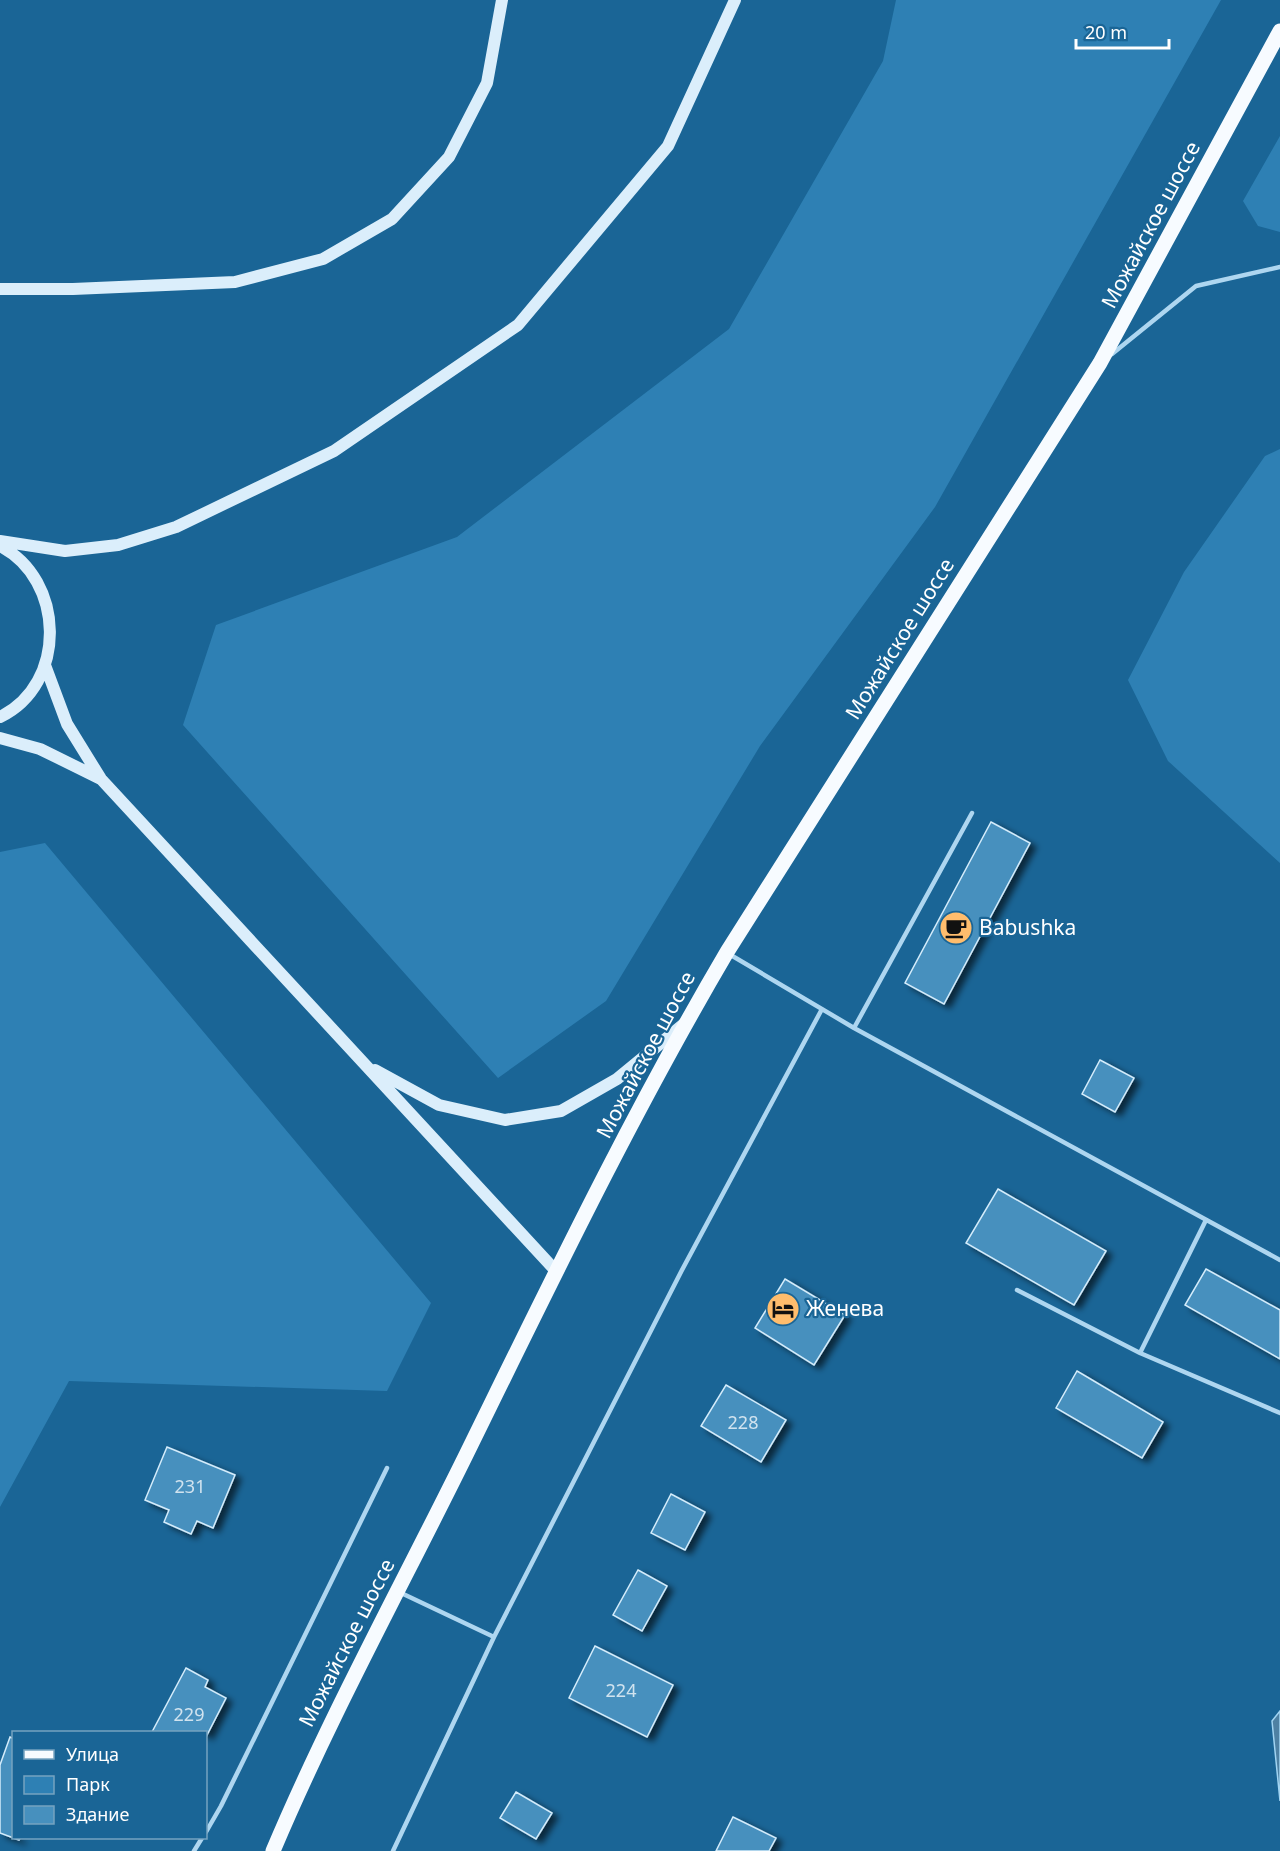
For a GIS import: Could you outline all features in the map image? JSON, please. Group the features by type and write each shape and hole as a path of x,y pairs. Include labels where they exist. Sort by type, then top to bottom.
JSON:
{"main road":[{"path":"0,289 73,290 235,282 323,259 392,219 449,157 487,83 502,0"},
{"path":"0,543 65,551 118,544 176,527 334,451 518,325 668,146 735,0"},
{"name":"Можайское шоссе","path":"273,1851 312,1759 465,1456 555,1270 685,1024 727,952 1100,363 1280,31"},
{"path":"0,543 24,563 37,581 46,600 51,622 50,644 45,665 35,685 21,701 0,717"},
{"path":"45,665 66,724 101,779 555,1270"},
{"path":"0,738 40,748 101,779"},
{"path":"366,1065 439,1105 505,1120 561,1111 617,1079 685,1024"}],"lane":[{"path":"1100,363 1196,286 1280,267"},
{"path":"854,1028 972,813"},
{"path":"727,952 854,1028 1280,1260"},
{"path":"393,1851 494,1637 682,1270 822,1009"},
{"path":"1140,1353 1206,1220"},
{"path":"1017,1290 1140,1353 1280,1413"},
{"path":"207,1830 387,1468"},
{"path":"397,1591 494,1637"}],"green space":[{"path":"896,0 1221,0 935,507 760,746 606,1001 498,1078 183,725 216,625 457,537 729,329 883,61"},
{"path":"1280,136 1280,232 1258,226 1243,201"},
{"path":"1280,449 1280,863 1168,761 1128,680 1184,572 1265,456"},
{"path":"45,843 431,1303 387,1391 69,1381 0,1507 0,852"}],"shaded area":[{"path":"1280,1711 1280,1801 1272,1721"}],"building":[{"path":"991,822 1030,843 944,1004 905,983"},
{"path":"1100,1060 1134,1078 1115,1112 1082,1094"},
{"path":"998,1189 1106,1251 1074,1305 966,1243"},
{"path":"1206,1269 1280,1310 1280,1359 1185,1305"},
{"path":"785,1279 845,1315 814,1365 755,1328"},
{"path":"1077,1371 1163,1422 1142,1458 1056,1408"},
{"path":"726,1385 786,1420 761,1462 701,1426"},
{"path":"167,1447 235,1475 213,1528 197,1521 191,1534 164,1522 169,1510 145,1500"},
{"path":"671,1494 705,1512 685,1550 651,1533"},
{"path":"638,1570 667,1586 642,1631 613,1615"},
{"path":"595,1646 673,1685 647,1737 569,1698"},
{"path":"186,1668 208,1680 205,1687 226,1698 207,1735 207,1731 153,1731"},
{"path":"10,1737 12,1738 12,1837 0,1833 0,1765"},
{"path":"516,1792 552,1813 536,1839 500,1818"},
{"path":"733,1817 776,1838 769,1851 716,1851"}],"place":[{"name":"Babushka","path":"956,928"},
{"name":"Женева","path":"783,1309"}]}
